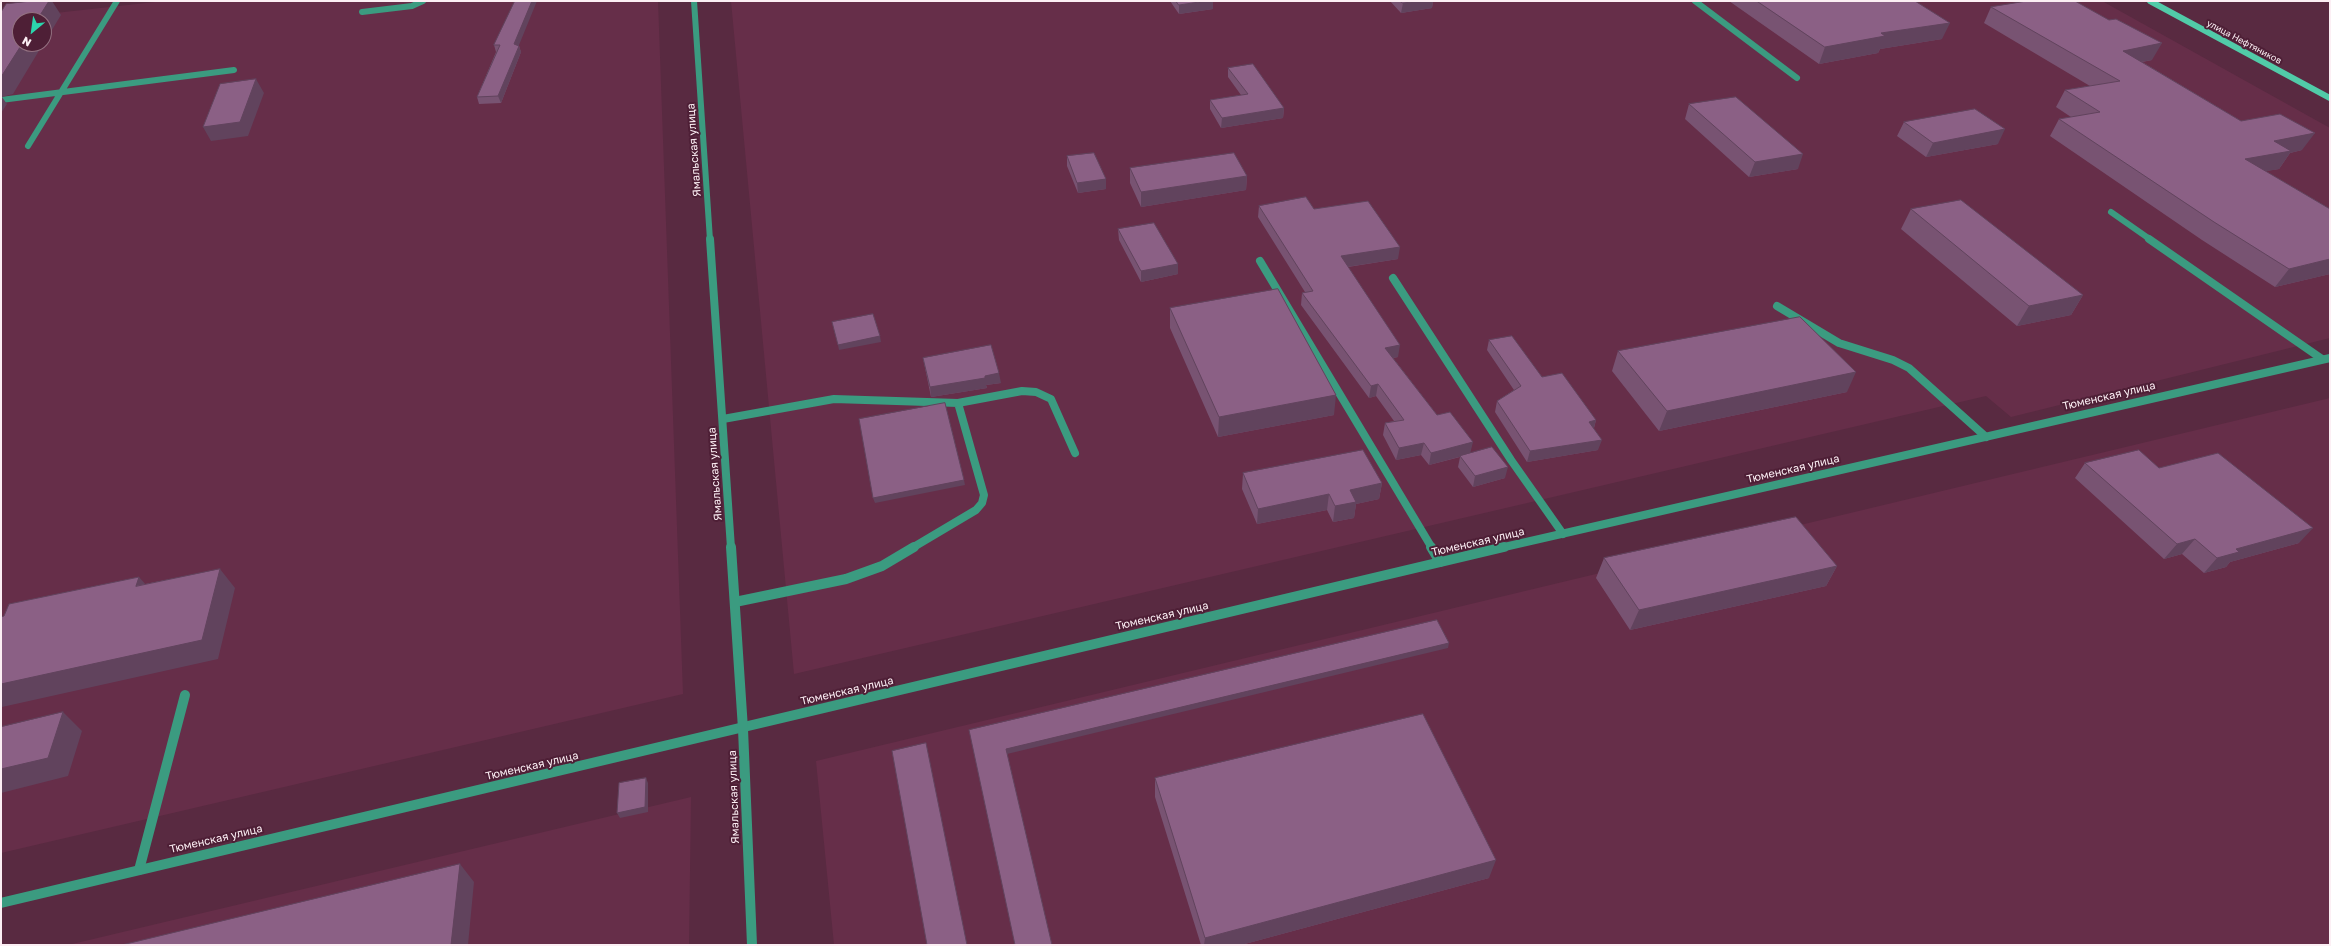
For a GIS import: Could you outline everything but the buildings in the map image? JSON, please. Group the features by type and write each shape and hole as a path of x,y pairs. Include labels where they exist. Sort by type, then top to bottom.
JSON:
{"main road":[{"name":"улица Нефтяников","path":"2150,1 2330,98"}],"street":[{"path":"28,146 116,1"},
{"path":"362,12 412,6 423,1"},
{"name":"Ямальская улица","path":"694,1 743,729 752,945"},
{"path":"1695,1 1797,78"},
{"path":"1,100 234,70"},
{"path":"2111,212 2326,358"},
{"path":"1260,261 1440,562"},
{"path":"1393,278 1511,460 1564,534"},
{"path":"1777,306 1839,343 1893,360 1909,368 1986,437"},
{"name":"Тюменская улица","path":"1,903 743,729 1440,562 2326,358"},
{"path":"722,418 834,399 958,403 1022,391 1047,395 1051,399 1075,453"},
{"path":"734,602 819,586 866,573 882,566 976,510 982,503 984,495 958,403"},
{"path":"139,870 185,694"}],"shaded area":[{"path":"164,1 658,1 683,694 1,853 1,19 12,18 12,52 52,52 52,13"},
{"path":"731,1 2102,1 2330,128 2330,338 2011,417 1986,396 794,674"},
{"path":"2330,398 2330,945 834,945 816,761"},
{"path":"691,797 689,945 68,945"}]}
